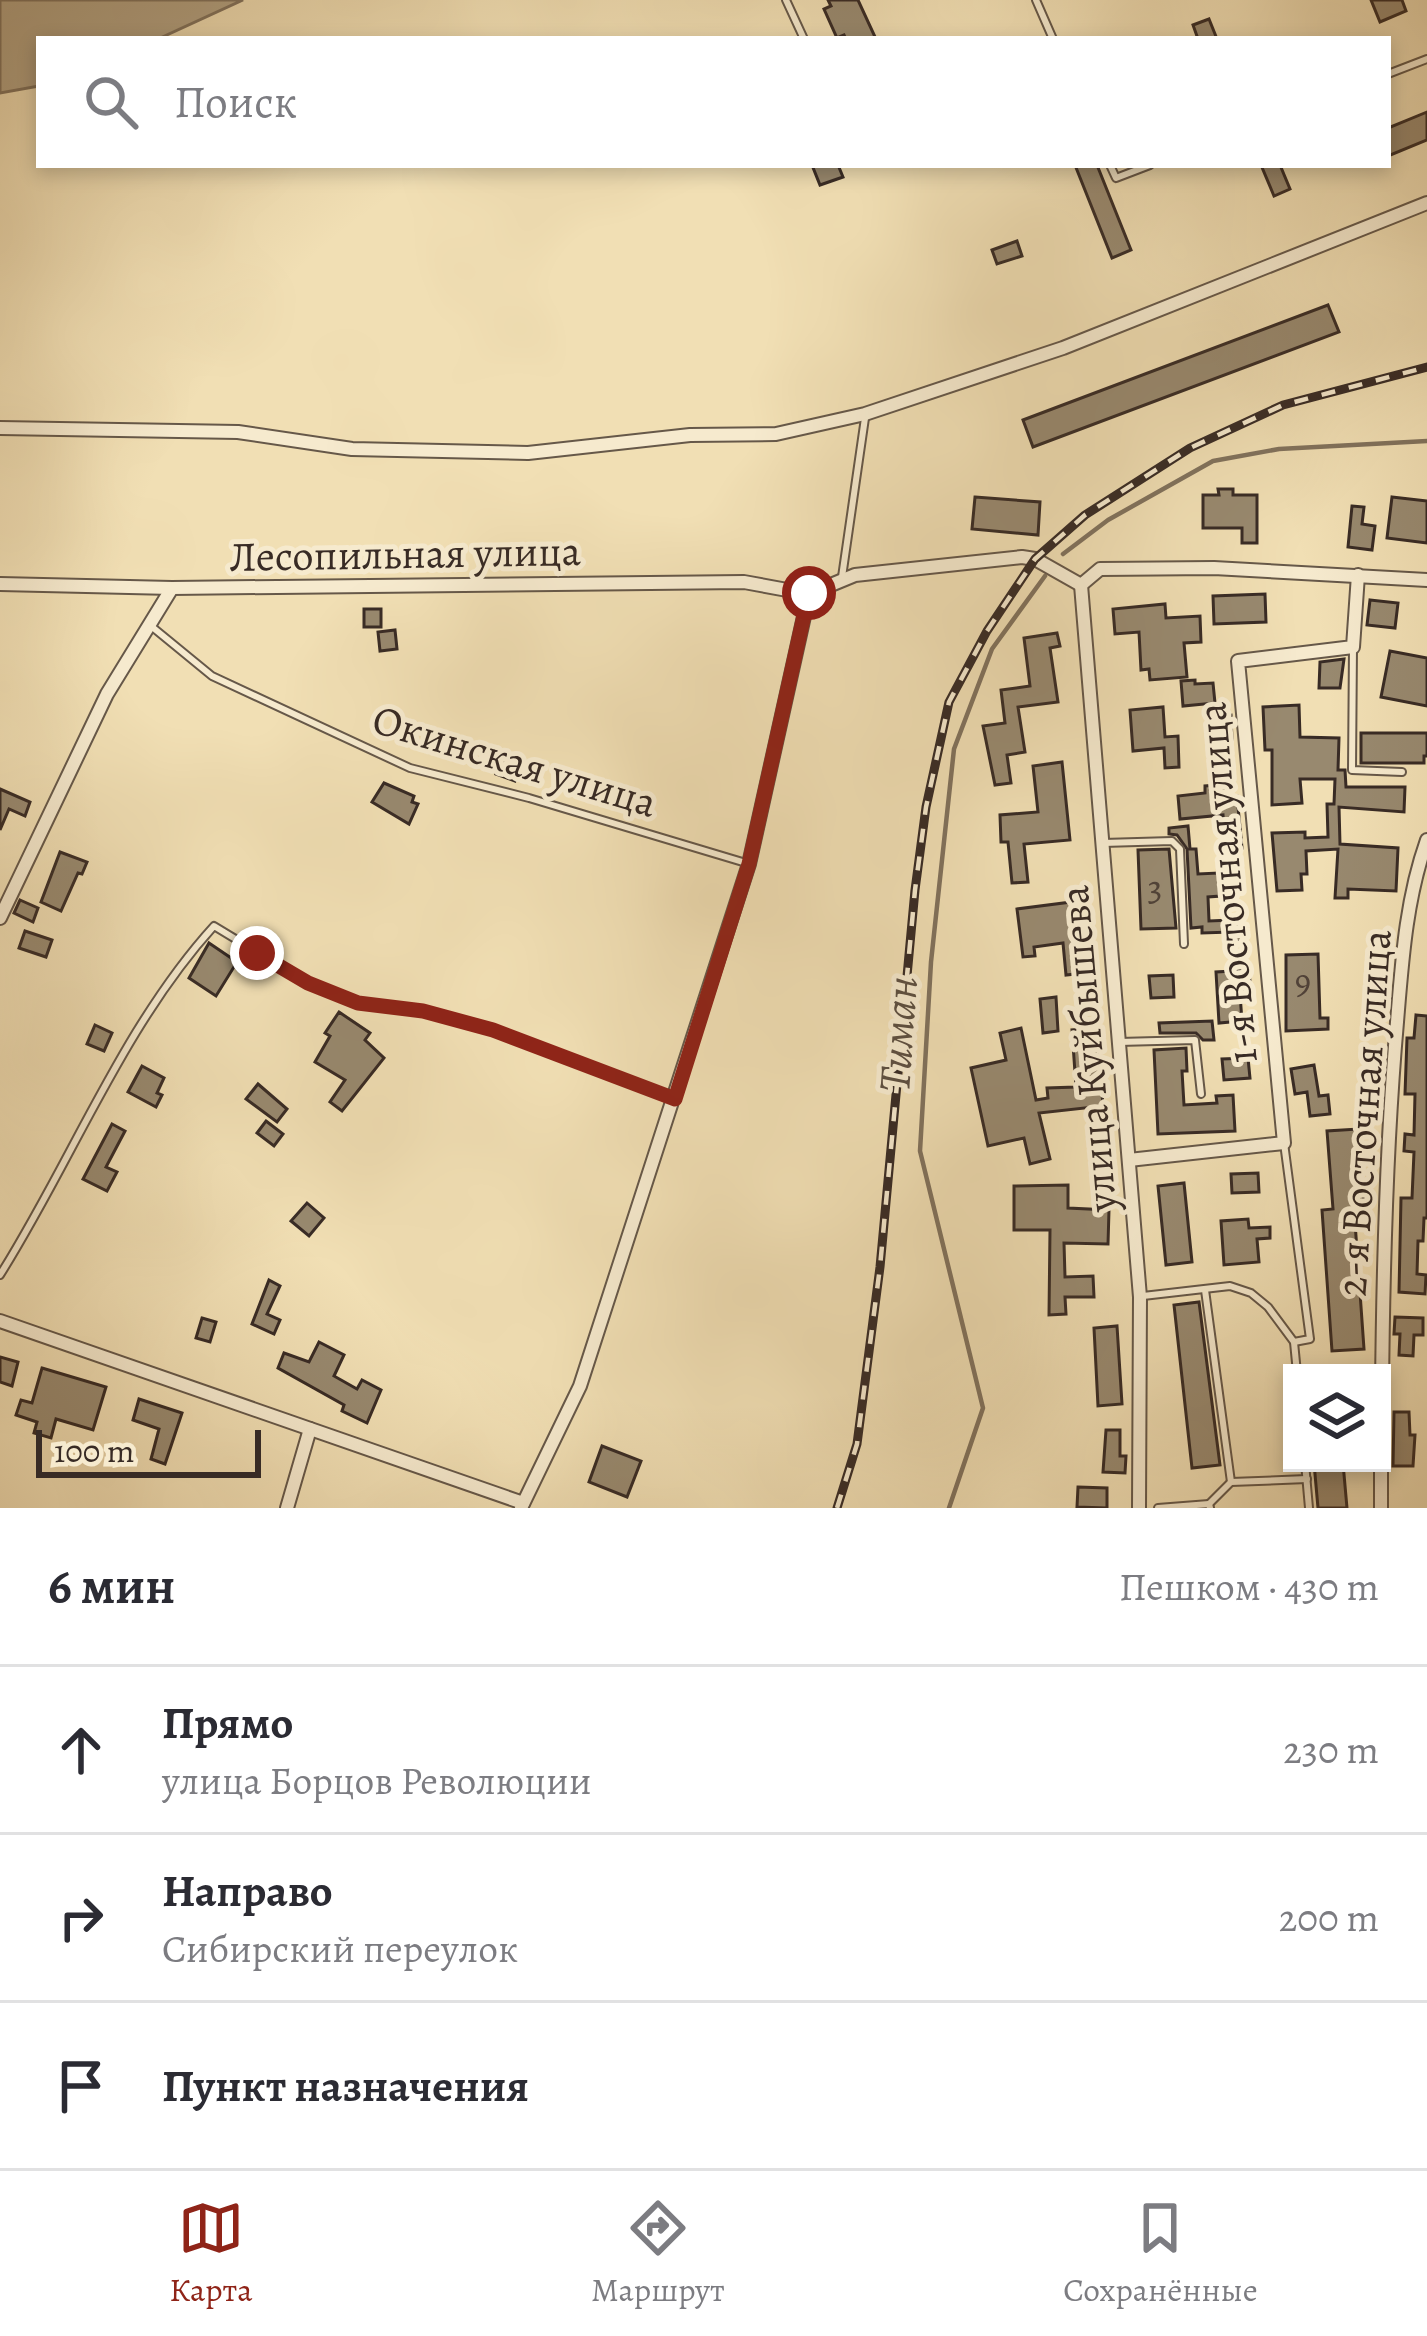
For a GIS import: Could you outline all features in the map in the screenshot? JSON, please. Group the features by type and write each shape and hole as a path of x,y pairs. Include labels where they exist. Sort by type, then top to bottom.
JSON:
{"street":[{"path":"0,428 238,431 352,448 528,452 690,435 776,434 865,414 1063,348 1427,203"},
{"path":"0,1322 522,1506 580,1386 749,864 809,593 855,575 1022,557 1081,584 1100,569 1214,568 1427,580"},
{"path":"1353,647 1358,574"},
{"name":"Лесопильная улица","path":"0,584 172,588 744,582 809,593"},
{"name":"улица Куйбышева","path":"1081,584 1140,1297 1139,1508"},
{"path":"0,918 107,694 172,588"},
{"name":"1-я Восточная улица","path":"1284,1143 1238,661 1353,647"},
{"name":"2-я Восточная улица","path":"1383,1364 1387,1128 1404,938 1427,840"},
{"path":"1129,1160 1284,1143"},
{"path":"287,1508 310,1429"},
{"path":"1381,1472 1381,1508"}],"lane":[{"path":"786,0 803,36"},
{"path":"1036,0 1052,36"},
{"path":"1391,73 1427,59"},
{"path":"1111,168 1115,178 1142,168"},
{"path":"841,580 865,414"},
{"name":"Окинская улица","path":"148,624 212,676 410,768 749,864"},
{"path":"1353,647 1352,770 1402,772"},
{"path":"1103,843 1172,842 1180,849 1184,944"},
{"path":"0,1275 118,1065 189,954 214,926 308,983 358,1003 423,1011 493,1030 675,1099"},
{"path":"1119,1042 1195,1040 1201,1094"},
{"path":"1284,1143 1310,1339 1294,1342"},
{"path":"1140,1297 1230,1286 1251,1293 1294,1342 1296,1364"},
{"path":"1205,1289 1231,1483"},
{"path":"1307,1472 1309,1508"},
{"path":"1158,1508 1209,1506 1231,1483 1307,1479"}],"shaded area":[{"path":"0,0 243,0 165,36 36,36 36,87 0,93"}],"building":[{"path":"828,0 858,0 875,36 836,36 824,9 831,6"},
{"path":"1371,0 1402,0 1406,11 1380,22"},
{"path":"1209,19 1216,36 1197,36 1193,25"},
{"path":"1427,112 1427,140 1391,155 1391,127"},
{"path":"813,168 839,168 843,177 820,185"},
{"path":"1076,168 1098,168 1131,250 1112,258"},
{"path":"1262,168 1281,168 1290,189 1274,196"},
{"path":"1017,241 1022,256 997,264 992,250"},
{"path":"1328,305 1339,332 1033,447 1023,420"},
{"path":"1218,489 1233,489 1233,495 1257,495 1257,543 1242,543 1242,528 1203,528 1203,495 1219,495"},
{"path":"975,497 1040,502 1038,535 972,529"},
{"path":"1392,497 1427,501 1427,543 1387,538"},
{"path":"1352,506 1364,507 1362,524 1375,526 1372,550 1348,547"},
{"path":"1265,594 1266,622 1214,624 1213,596"},
{"path":"1370,600 1398,603 1395,628 1367,625"},
{"path":"1165,604 1166,618 1200,616 1201,642 1184,643 1187,677 1150,680 1149,669 1141,670 1139,632 1115,634 1113,609"},
{"path":"364,609 381,609 381,627 364,627"},
{"path":"395,630 397,649 380,651 378,632"},
{"path":"1057,633 1060,646 1050,648 1058,702 1018,707 1025,752 1007,755 1011,783 995,785 983,726 1005,723 1001,690 1030,686 1024,638"},
{"path":"1390,651 1427,658 1427,706 1381,697"},
{"path":"1344,659 1340,688 1319,688 1320,662"},
{"path":"1195,680 1195,684 1213,683 1215,703 1183,706 1181,681"},
{"path":"1299,705 1300,737 1339,738 1338,770 1345,770 1346,787 1405,787 1404,812 1339,807 1340,844 1398,848 1396,891 1348,889 1348,898 1335,898 1338,849 1306,851 1302,890 1277,891 1272,833 1328,837 1327,804 1334,804 1335,779 1300,779 1302,803 1272,805 1272,750 1265,750 1263,707"},
{"path":"1163,707 1165,737 1178,736 1179,767 1165,768 1164,748 1133,751 1130,710"},
{"path":"1231,715 1232,740 1211,741 1210,716"},
{"path":"1361,733 1427,733 1427,756 1424,763 1361,763"},
{"path":"502,757 522,764 515,781 496,774"},
{"path":"1062,762 1070,840 1024,844 1028,882 1012,883 1008,842 1001,842 1000,815 1038,812 1033,766"},
{"path":"384,783 414,796 412,802 418,804 409,824 372,802"},
{"path":"1232,784 1242,848 1225,849 1223,815 1180,819 1178,796 1205,793 1205,786"},
{"path":"0,789 30,802 25,816 9,809 0,830"},
{"path":"1188,826 1198,874 1240,872 1235,895 1208,897 1209,921 1243,915 1245,941 1231,942 1231,932 1202,933 1202,927 1191,928 1187,849 1177,835 1169,834 1169,828"},
{"path":"1169,849 1176,928 1141,929 1138,850"},
{"path":"60,852 87,862 61,911 41,902"},
{"path":"20,900 38,908 33,922 14,913"},
{"path":"1087,900 1094,972 1066,975 1063,943 1034,947 1035,956 1023,957 1017,909"},
{"path":"25,931 52,940 46,957 19,948"},
{"path":"209,943 237,962 216,996 189,978"},
{"path":"1318,954 1320,1018 1328,1018 1328,1029 1286,1031 1286,955"},
{"path":"1249,970 1251,994 1240,994 1242,1021 1219,1023 1216,972"},
{"path":"1173,975 1174,997 1151,998 1149,976"},
{"path":"1056,997 1058,1031 1043,1033 1040,999"},
{"path":"339,1012 370,1033 365,1040 384,1058 342,1111 330,1102 345,1080 315,1062"},
{"path":"1416,1015 1427,1016 1427,1218 1423,1241 1418,1241 1417,1274 1426,1275 1425,1294 1399,1292 1401,1198 1412,1198 1414,1152 1404,1151 1405,1134 1414,1135 1415,1094 1405,1094 1407,1038 1414,1038"},
{"path":"1212,1021 1214,1040 1203,1040 1196,1033 1160,1033 1159,1023"},
{"path":"95,1025 112,1033 104,1051 87,1044"},
{"path":"1021,1028 1036,1100 1048,1098 1047,1088 1076,1087 1072,1030 1097,1028 1103,1106 1039,1113 1050,1159 1030,1164 1024,1138 988,1146 971,1068 1006,1060 1000,1033"},
{"path":"1186,1048 1184,1105 1217,1103 1216,1096 1233,1095 1235,1131 1158,1134 1154,1050"},
{"path":"1248,1058 1250,1078 1224,1080 1222,1059"},
{"path":"1314,1065 1319,1096 1328,1095 1330,1114 1310,1116 1307,1092 1295,1094 1291,1069"},
{"path":"142,1066 164,1078 156,1107 128,1092"},
{"path":"258,1084 287,1109 277,1122 246,1099"},
{"path":"266,1121 283,1134 274,1146 257,1133"},
{"path":"112,1124 125,1131 106,1167 117,1172 107,1191 83,1179"},
{"path":"1358,1129 1364,1207 1354,1208 1364,1349 1332,1351 1322,1210 1333,1209 1327,1131"},
{"path":"1258,1173 1259,1192 1232,1193 1231,1174"},
{"path":"1184,1183 1192,1262 1166,1265 1158,1186"},
{"path":"1068,1185 1068,1208 1109,1210 1108,1244 1064,1243 1065,1277 1093,1276 1094,1297 1065,1297 1066,1314 1049,1315 1050,1230 1014,1230 1014,1186"},
{"path":"307,1203 324,1218 309,1236 291,1221"},
{"path":"1248,1219 1249,1228 1270,1227 1270,1238 1257,1239 1259,1262 1224,1265 1221,1221"},
{"path":"269,1280 280,1286 267,1314 280,1320 274,1334 252,1324"},
{"path":"1199,1302 1220,1465 1192,1468 1174,1305"},
{"path":"1395,1317 1423,1318 1423,1335 1414,1335 1413,1356 1399,1355"},
{"path":"202,1318 216,1322 210,1342 196,1338"},
{"path":"1117,1326 1122,1404 1098,1406 1094,1328"},
{"path":"319,1342 344,1355 334,1376 357,1389 362,1380 381,1390 367,1423 278,1368 284,1353 309,1362"},
{"path":"0,1357 18,1362 12,1386 0,1382"},
{"path":"42,1368 106,1387 93,1430 56,1419 51,1438 34,1433 37,1422 16,1415 21,1400 32,1403"},
{"path":"139,1399 182,1413 165,1464 151,1459 159,1429 133,1420"},
{"path":"1394,1412 1409,1412 1410,1435 1415,1435 1413,1466 1393,1466"},
{"path":"1106,1430 1120,1430 1125,1473 1103,1472"},
{"path":"602,1446 641,1461 627,1497 589,1482"},
{"path":"1315,1472 1344,1472 1347,1508 1318,1508"},
{"path":"1078,1487 1107,1488 1107,1508 1077,1507"}],"waterway":[{"name":"Тиман","path":"1063,554 1108,520 1213,461 1279,449 1427,441"},
{"name":"Тиман","path":"949,1508 983,1408 920,1151 931,962 954,749 992,649 1045,576"}],"railway":[{"path":"837,1508 857,1444 880,1267 915,890 926,807 949,702 987,631 1035,559 1085,515 1190,448 1283,405 1427,367"}],"route":[{"path":"257,953 308,983 358,1003 423,1011 493,1030 675,1099 749,864 809,593"}]}
